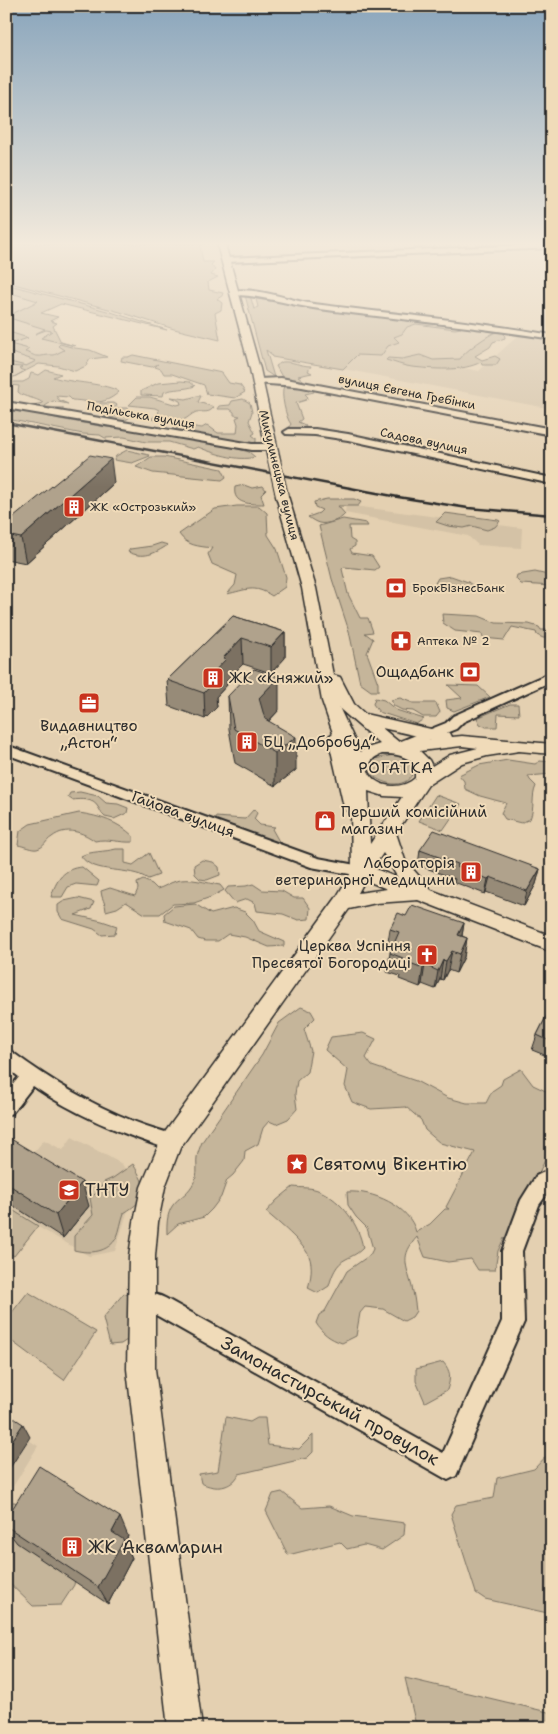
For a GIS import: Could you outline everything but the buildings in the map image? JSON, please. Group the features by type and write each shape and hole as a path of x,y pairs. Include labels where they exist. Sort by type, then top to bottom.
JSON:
{"main road":[{"name":"Микулинецька вулиця","path":"243,325 258,382 282,496 308,587 331,706 360,770 361,870"},
{"name":"Микулинецька вулиця","path":"323,657 344,702 356,716 396,748"},
{"path":"331,706 342,768 360,826"},
{"path":"356,716 377,723 462,741 552,749"},
{"path":"462,741 379,750 370,753 362,760 360,770 368,783 386,791 406,790 422,782 456,759 487,751 516,747"},
{"path":"185,1728 143,1396 142,1256 153,1187 171,1142 343,904 361,870 422,782 426,772 422,762 413,754 396,748"},
{"path":"387,833 394,861 426,895"},
{"path":"361,870 552,944"},
{"path":"343,904 376,896 426,895"}],"street":[{"path":"470,325 552,337"},
{"name":"вулиця Євгена Гребінки","path":"258,382 282,381 302,384 552,432"},
{"name":"Подільська вулиця","path":"6,405 252,447 271,447"},
{"name":"Садова вулиця","path":"289,432 315,432 348,438 552,481"},
{"path":"396,748 451,726 458,718 552,676"},
{"name":"Гайова вулиця","path":"6,749 316,863 361,870"},
{"path":"6,1057 30,1076 74,1103 147,1135 171,1142"},
{"path":"6,1107 30,1076"},
{"name":"Замонастирський провулок","path":"141,1304 158,1305 448,1468 513,1322 512,1250 531,1200 543,1182 552,1177"}],"shaded area":[{"path":"6,325 54,325 53,326 61,342 75,346 12,378 6,377"},
{"path":"32,325 54,325 53,326 61,342 75,346 41,338 52,331 46,330 35,334 45,329"},
{"path":"161,325 217,325 220,340"},
{"path":"253,325 413,325 407,327 402,334 394,337 399,342 388,346 381,356 357,355 343,369 272,357 266,350 274,377 265,371"},
{"path":"400,325 454,325 500,332 458,367 479,371 521,333 552,339 552,409 343,369 360,352"},
{"path":"423,325 452,325 461,328"},
{"path":"6,331 28,338 10,344 29,349 25,352 35,356 54,355 64,350 58,346 60,344 90,350 107,357 90,359 86,366 75,371 58,366 39,364 25,371 19,369 22,367 6,366 6,361 26,366 36,361 6,351"},
{"path":"498,331 504,332 505,338 493,342 490,347 475,356 482,360 495,356 500,359 496,365 482,365 481,362 456,369 438,369 409,366 386,360 388,358 402,359 420,355 433,360 460,359 467,351"},
{"path":"133,355 222,373 229,383 240,385 245,392 235,398 207,394 204,385 172,374 164,374 161,369 155,367 158,364 152,367 121,361 122,357"},
{"path":"282,362 311,366 308,371 312,373 298,376 307,383 289,383 282,377 276,366"},
{"path":"46,370 61,374 53,377 98,385 119,392 107,400 97,402 72,400 69,397 56,396 59,400 68,404 53,401 45,406 63,408 63,412 35,408 33,405 43,403 20,394 18,392 19,386 11,385 14,382 23,382 29,379 31,373 39,375"},
{"path":"190,382 195,386 164,392 163,396 141,395 141,391 158,383"},
{"path":"284,386 304,386 314,392 305,394 308,397 306,400 296,403 302,419 298,422 305,425 307,429 292,429 289,427 291,424 283,399 283,389"},
{"path":"201,396 198,402 214,407 208,411 196,412 185,419 175,422 151,419 158,414 159,410 155,408 129,405 137,397 150,397 177,405 181,404 180,401 171,397 186,399"},
{"path":"243,399 250,403 252,412 249,421 255,433 252,435 256,438 256,442 250,444 176,432 177,427 181,425 202,428 207,425 218,433 237,433 238,424 236,418 240,416 234,415 234,412 230,409 217,409 219,406 230,405 232,401"},
{"path":"100,403 114,403 117,405 115,408 128,408 133,413 121,421 97,417 114,417 112,412 97,406"},
{"path":"6,411 38,413 59,419 219,444 249,452 255,457 233,458 198,447 193,449 169,442 146,442 124,437 105,438 100,435 83,434 12,420 6,418"},
{"path":"127,450 150,456 132,463 114,460 116,456"},
{"path":"151,457 164,457 222,469 226,477 222,480 153,473 136,467"},
{"path":"244,485 252,488 263,486 266,490 261,495 264,504 248,503 239,500 236,497 235,487"},
{"path":"327,499 354,499 361,502 358,506 338,506 345,514 329,523 319,523 308,517 322,510 315,507 314,502"},
{"path":"346,505 522,528 521,548 478,545 468,536 345,513"},
{"path":"259,506 267,513 268,535 277,549 286,577 285,587 272,596 255,589 227,594 235,585 237,575 212,564 208,554 212,548 189,543 179,534 215,509"},
{"path":"445,513 500,521 495,527 487,530 472,526 464,528 448,526 436,522"},
{"path":"343,519 366,523 368,526 349,526 350,539 355,542 355,546 350,549 352,553 372,556 379,567 375,570 344,567 342,569 348,594 360,618 368,618 373,632 365,633 373,639 367,653 378,683 378,691 371,691 360,683 349,631 332,579 319,526"},
{"path":"161,543 168,545 149,554 139,555 128,552 130,549"},
{"path":"535,572 552,576 552,586 521,584 516,579 517,575"},
{"path":"451,576 468,582 473,586 471,590 448,588 435,583 438,578"},
{"path":"442,614 479,616 496,623 529,624 539,627 541,630 552,630 552,638 543,638 537,635 536,632 512,627 504,640 483,638 482,634 455,631 443,623"},
{"path":"448,685 478,686 490,697 454,711 447,708 446,700 462,698"},
{"path":"375,698 384,700 396,710 424,719 416,724 379,712 373,704"},
{"path":"400,698 413,703 436,703 440,712 436,717 423,717 413,711 402,710 394,706 391,700"},
{"path":"510,704 518,704 519,715 498,714 497,727 486,727 480,724 477,718"},
{"path":"393,755 406,760 414,770 407,781 395,784 389,783 371,774 370,765 375,759"},
{"path":"508,760 535,764 540,761 552,762 552,774 528,776 536,786 530,819 521,823 505,819 501,813 506,803 480,796 465,789 464,781 459,775 479,765"},
{"path":"80,792 98,796 106,803 118,804 128,808 127,813 114,819 105,817 93,802 83,799 72,800 68,797 70,793"},
{"path":"436,795 461,804 443,830 419,821"},
{"path":"254,809 257,813 254,819 260,825 275,827 272,829 281,845 249,845 214,834 209,826 215,817 245,819"},
{"path":"79,813 115,823 133,836 133,842 95,841 80,833 69,831 57,834 37,849 18,845 20,831 30,824"},
{"path":"125,849 125,863 133,865 149,853 159,875 148,879 132,873 94,866 81,856"},
{"path":"202,860 213,862 219,867 220,875 207,880 200,879 195,874 194,865"},
{"path":"82,867 99,881 97,886 76,884 68,887 62,897 51,897 58,880 66,872"},
{"path":"143,880 152,884 157,889 176,881 187,880 220,885 224,890 194,903 173,904 160,914 145,914 126,902 117,908 106,911 101,891 110,888 135,896 138,889 137,883"},
{"path":"253,884 262,890 282,891 294,898 303,898 310,908 309,919 298,920 283,914 257,911 255,903 247,899 235,903 225,891 228,887"},
{"path":"78,898 94,902 91,909 75,915 117,926 115,934 102,935 94,929 62,919 58,912 58,905 64,901"},
{"path":"195,904 211,914 234,908 245,912 253,920 259,931 284,942 284,946 269,947 245,937 228,934 218,941 205,941 198,939 191,930 165,921 164,914 174,906"},
{"path":"301,1007 311,1011 315,1018 304,1029 311,1051 307,1072 297,1081 295,1094 297,1109 288,1119 276,1124 269,1121 263,1128 258,1144 245,1151 244,1161 227,1180 221,1197 204,1217 178,1224 167,1234 169,1212 177,1200 192,1186 196,1177 197,1157 202,1142 262,1055 279,1023"},
{"path":"363,1033 376,1039 366,1058 372,1066 416,1081 448,1098 467,1103 486,1103 492,1091 501,1085 503,1079 521,1069 533,1085 552,1094 552,1152 550,1150 506,1240 504,1238 498,1251 495,1270 478,1270 471,1259 448,1262 425,1257 417,1237 406,1255 406,1266 416,1311 412,1317 404,1321 383,1309 365,1307 360,1313 356,1336 342,1343 327,1335 316,1323 319,1315 325,1311 347,1271 370,1255 373,1249 367,1228 348,1205 347,1192 357,1192 378,1197 398,1207 406,1214 416,1232 430,1224 445,1209 449,1209 446,1207 475,1152 440,1143 425,1130 421,1120 406,1107 371,1109 352,1102 345,1086 348,1070 325,1050 331,1037"},
{"name":"ТНТУ","path":"6,1137 34,1152 44,1140 63,1150 72,1137 122,1164 131,1178 131,1201 115,1251 89,1256 38,1227 12,1258 6,1254"},
{"path":"133,1164 142,1180 144,1192 138,1202 124,1213 117,1237 109,1246 98,1251 74,1250 74,1236 93,1215 90,1198 99,1191 104,1182"},
{"path":"293,1187 310,1188 328,1195 348,1214 361,1239 363,1248 337,1267 329,1286 318,1293 308,1288 311,1268 306,1251 290,1233 266,1212"},
{"path":"6,1206 38,1226 14,1256 6,1251"},
{"path":"28,1292 96,1332 64,1380 6,1337 6,1320"},
{"path":"124,1293 131,1297 130,1338 121,1344 110,1345 103,1318"},
{"path":"443,1362 448,1368 450,1375 447,1390 425,1402 416,1381 416,1369"},
{"path":"226,1417 250,1422 257,1418 265,1418 268,1445 299,1449 313,1435 313,1452 307,1458 239,1474 232,1483 223,1487 212,1487 201,1483 199,1474 218,1471"},
{"path":"6,1426 38,1446 6,1498"},
{"path":"552,1450 552,1614 485,1599 476,1593 451,1514 456,1505 494,1498 497,1478 534,1469"},
{"path":"282,1492 302,1508 329,1506 353,1516 405,1523 404,1535 382,1550 364,1545 347,1549 340,1542 288,1555 266,1511 273,1494"},
{"path":"6,1502 15,1502 34,1519 76,1573 74,1585 61,1605 33,1606 6,1580"},
{"path":"405,1678 552,1713 552,1728 428,1728 415,1721"}],"railway":[{"path":"6,423 398,497 468,508 552,515"}],"place":[{"name":"ЖК «Острозький»","path":"74,507"},
{"name":"БрокБізнесБанк","path":"396,588"},
{"name":"Аптека № 2","path":"401,641"},
{"name":"Ощадбанк","path":"470,672"},
{"name":"ЖК «Княжий»","path":"213,678"},
{"name":"Видавництво „Астон“","path":"89,703"},
{"name":"БЦ „Добробуд“","path":"247,742"},
{"name":"Перший комісійний магазин","path":"325,821"},
{"name":"Лабораторія ветеринарної медицини","path":"471,872"},
{"name":"Церква Успіння Пресвятої Богородиці","path":"427,955"},
{"name":"Святому Вікентію","path":"297,1164"},
{"name":"ТНТУ","path":"69,1190"},
{"name":"ЖК Аквамарин","path":"72,1547"}],"district":[{"name":"РОГАТКА","path":"396,767"}]}
